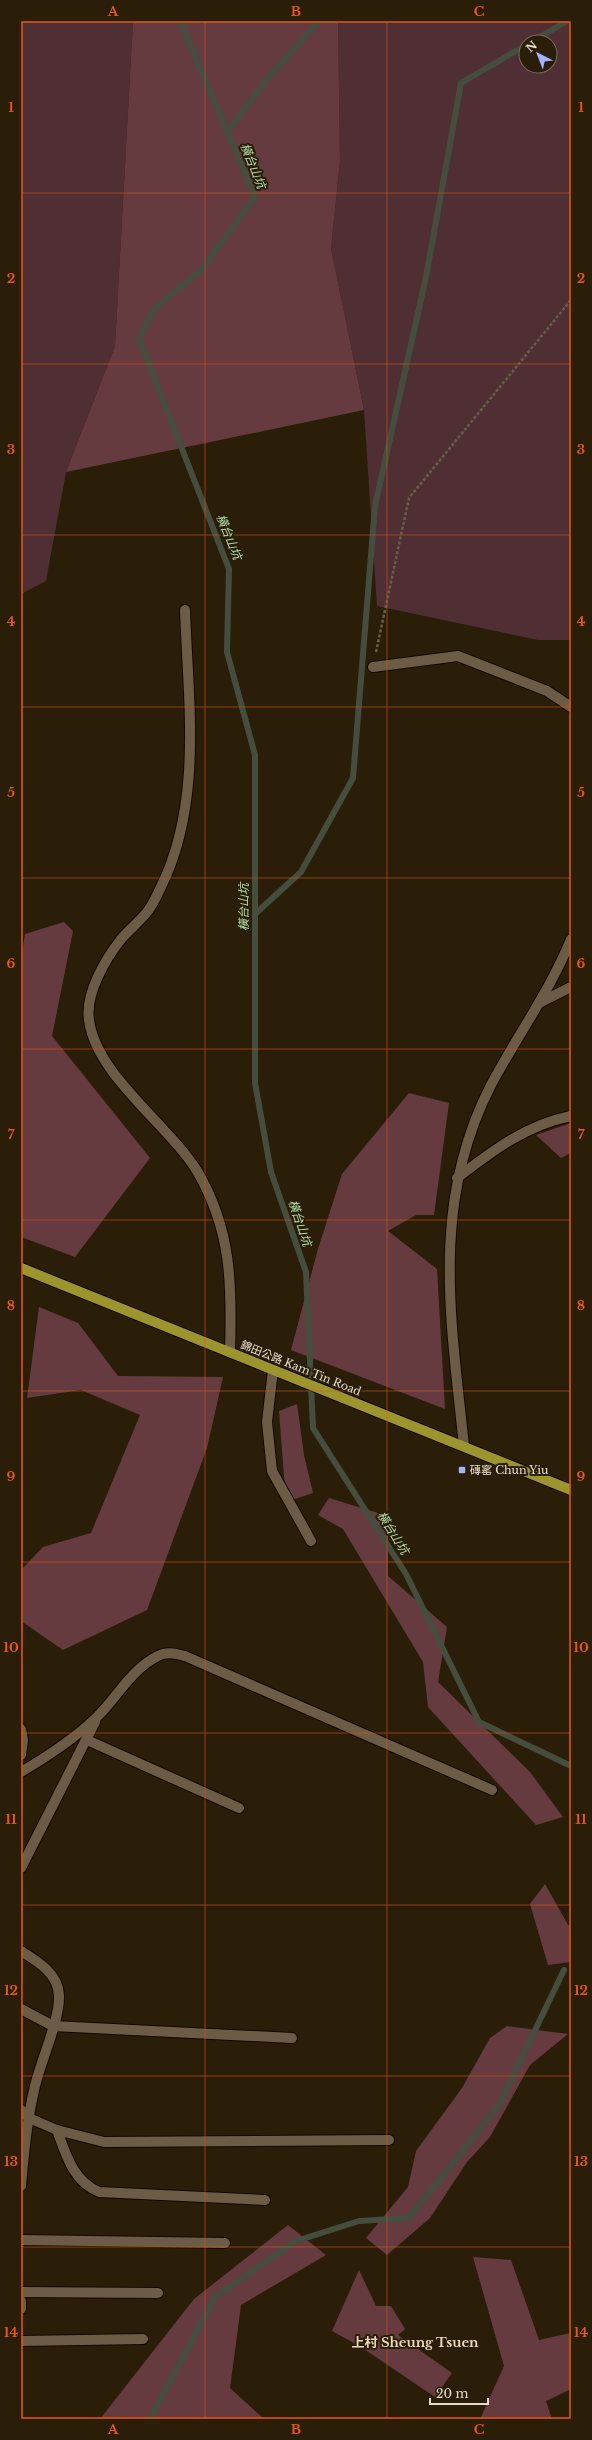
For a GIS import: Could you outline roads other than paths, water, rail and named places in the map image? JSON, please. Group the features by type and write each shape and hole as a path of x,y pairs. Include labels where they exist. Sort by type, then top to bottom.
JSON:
{"main road":[{"name":"錦田公路 Kam Tin Road","path":"21,1271 230,1352 571,1490"}],"street":[{"path":"186,610 191,729 188,782 182,829 162,885 148,911 122,938 98,978 90,1001 89,1019 102,1055 196,1170 211,1199 222,1227 229,1258 231,1296 230,1352"},
{"path":"373,667 458,656 547,691 571,707"},
{"path":"464,1446 451,1322 449,1256 457,1178 468,1141 491,1085 539,1003 571,939"},
{"path":"539,1003 571,987"},
{"path":"457,1178 497,1148 527,1130 571,1116"},
{"path":"273,1370 267,1422 272,1472 311,1541"},
{"path":"21,1772 66,1744 96,1718 132,1675 146,1663 160,1655 172,1653 192,1659 492,1790"},
{"path":"21,1868 87,1740 96,1718"},
{"path":"21,1729 23,1740 21,1755"},
{"path":"87,1740 239,1808"},
{"path":"21,1951 46,1968 54,1979 59,1994 53,2026 35,2087 29,2118 21,2186"},
{"path":"21,2009 53,2026 292,2038"},
{"path":"21,2110 29,2118 57,2130 104,2142 389,2140"},
{"path":"57,2130 67,2159 76,2175 87,2187 99,2192 265,2200"},
{"path":"21,2240 225,2243"},
{"path":"21,2292 158,2293"},
{"path":"21,2301 21,2308"},
{"path":"21,2341 143,2339"}],"waterway":[{"name":"橫台山坑","path":"180,21 255,197 201,270 154,309 139,339 229,569 227,652 255,755 255,1083 271,1172 306,1272 313,1428 406,1574 479,1722 569,1765"},
{"path":"227,132 268,78 319,21"},
{"path":"545,34 567,21"},
{"path":"255,914 301,872 353,778 375,506 426,277 461,83 518,50"},
{"path":"150,2419 215,2297 296,2241 359,2221 409,2218 499,2105 564,1970"}],"place":[{"name":"磚窰 Chun Yiu","path":"462,1470"}],"district":[{"name":"上村 Sheung Tsuen","path":"415,2342"}]}
